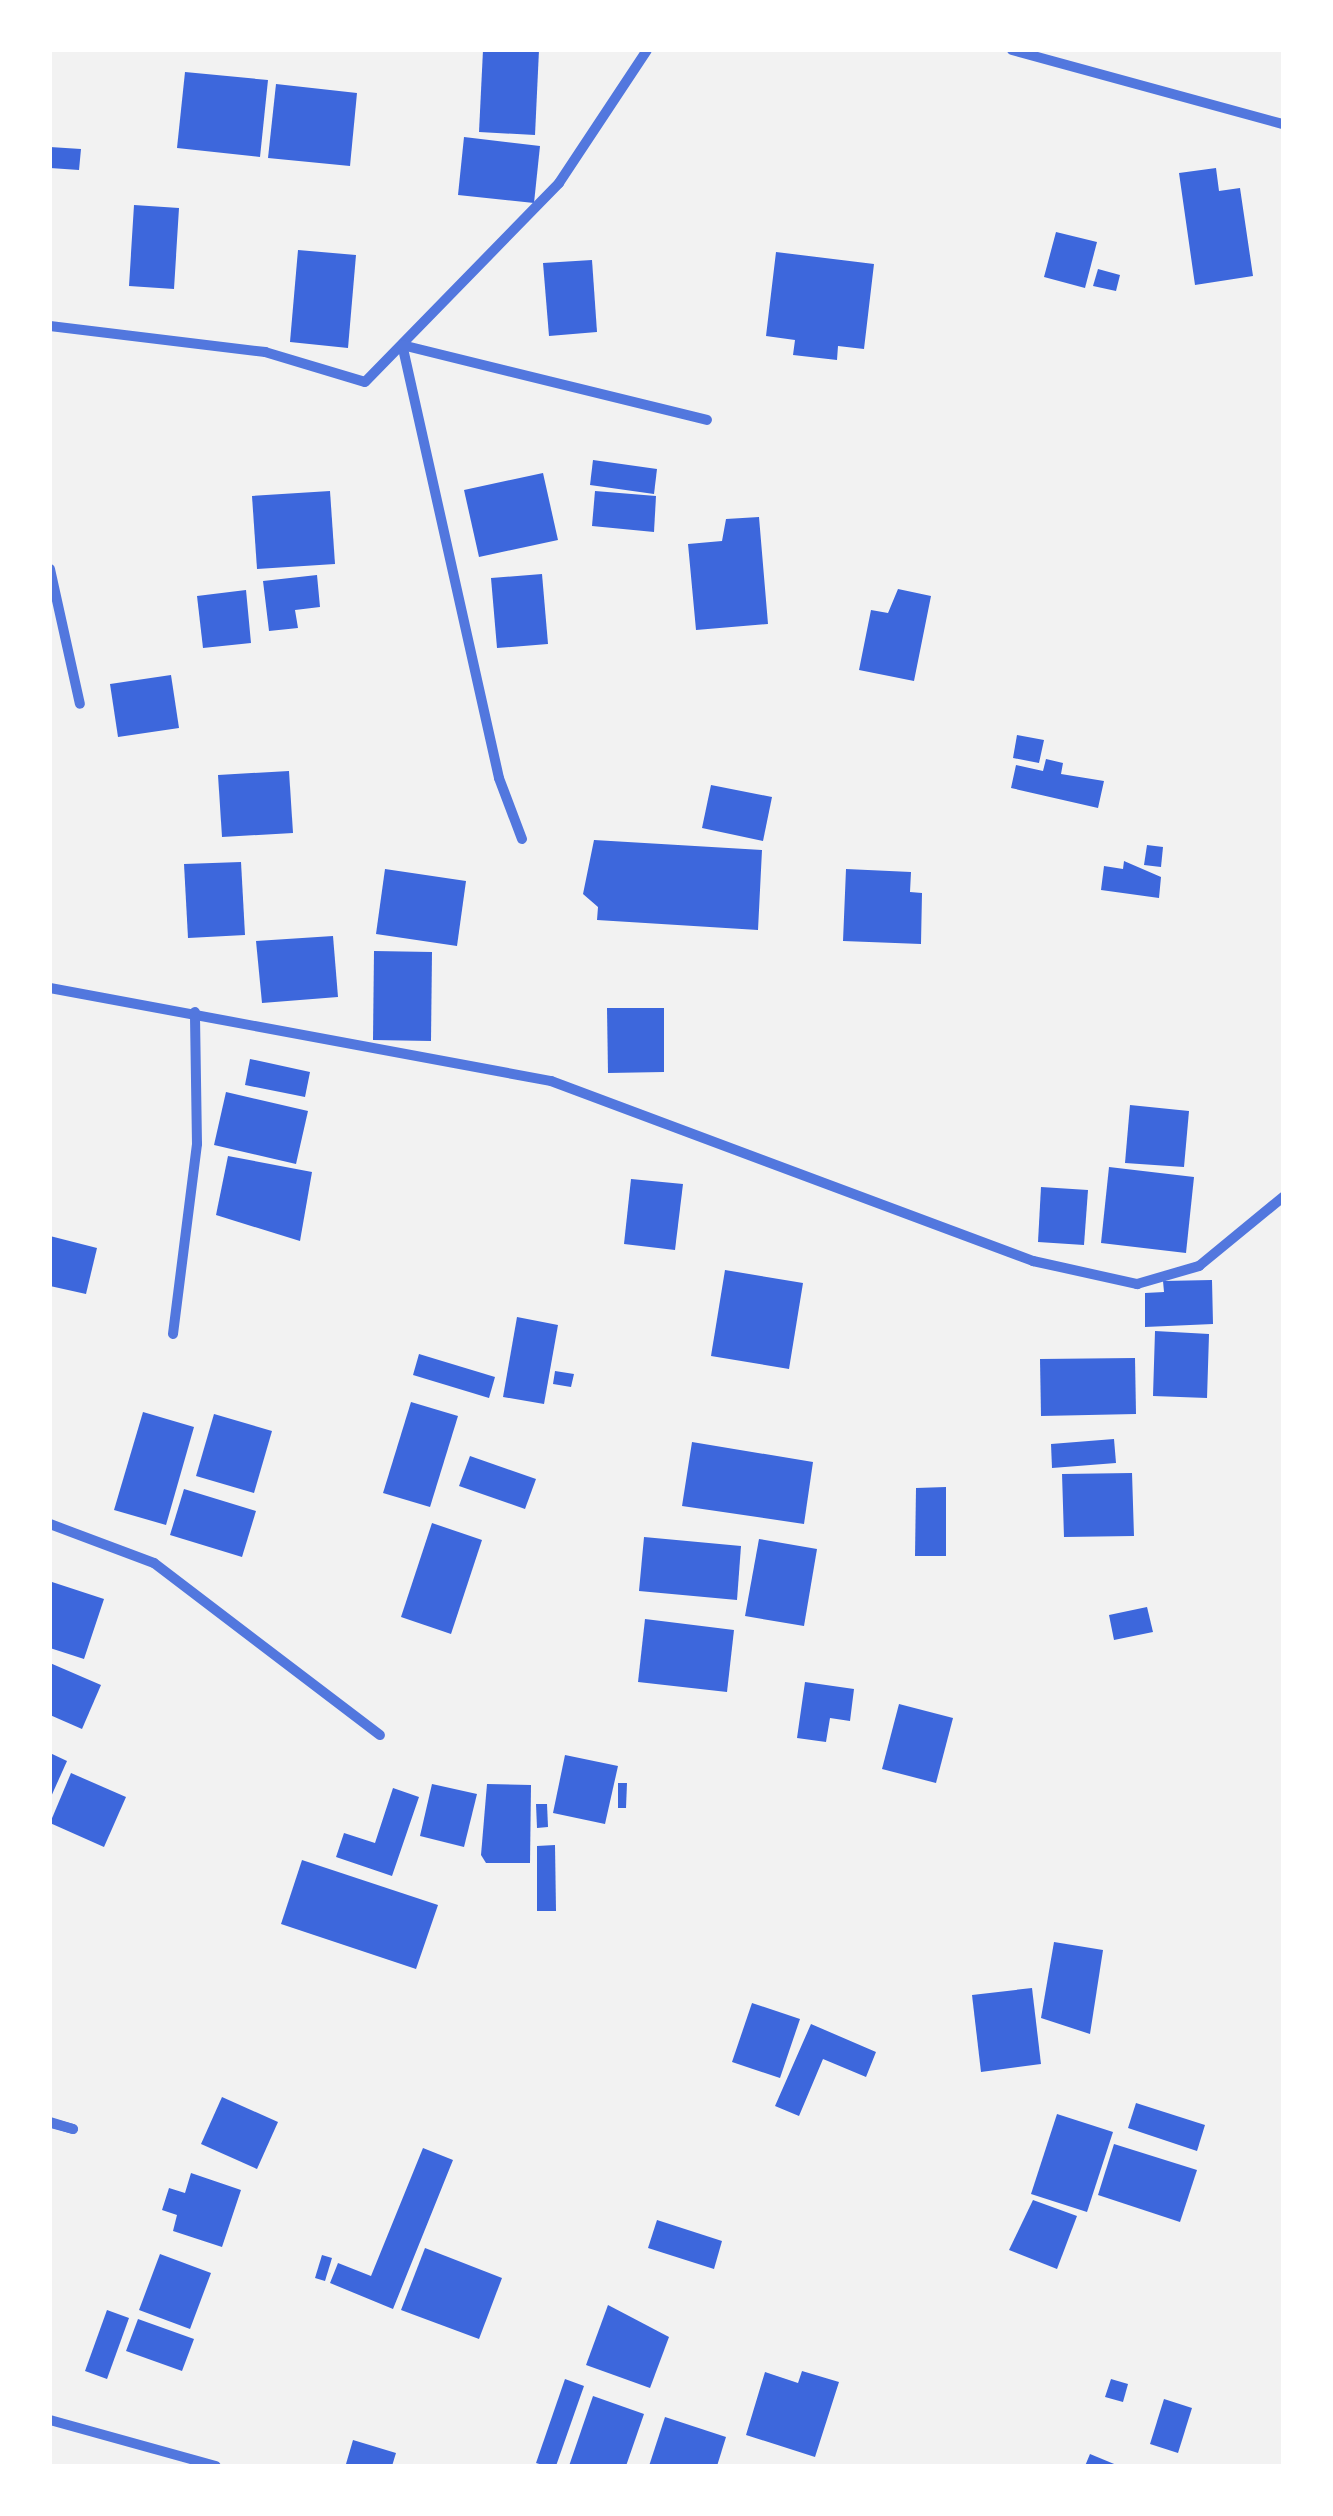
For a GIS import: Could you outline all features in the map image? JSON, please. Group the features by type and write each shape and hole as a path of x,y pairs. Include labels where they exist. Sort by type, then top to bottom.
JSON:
{"street":[{"path":"50,326 265,352 365,382 560,183 647,50"},
{"path":"1012,50 1283,124"},
{"path":"402,345 707,420"},
{"path":"402,345 499,778 522,840"},
{"path":"50,569 80,704"},
{"path":"50,988 551,1081 1033,1261 1137,1284 1199,1266 1283,1196"},
{"path":"172,1334 197,1144 195,1012"},
{"path":"50,1524 154,1563 380,1736"},
{"path":"50,2420 216,2466"}],"building":[{"path":"483,50 539,50 535,135 479,132"},
{"path":"185,72 268,80 260,157 177,148"},
{"path":"276,84 357,93 350,166 268,158"},
{"path":"464,137 540,146 534,203 458,195"},
{"path":"50,147 81,149 79,170 50,168"},
{"path":"1216,168 1219,191 1240,188 1253,276 1195,285 1179,173"},
{"path":"134,205 179,208 174,289 129,286"},
{"path":"1056,232 1097,242 1085,288 1044,277"},
{"path":"298,250 356,255 348,348 290,342"},
{"path":"776,252 874,264 864,349 838,346 837,360 793,355 795,340 766,336"},
{"path":"592,260 597,332 549,336 543,263"},
{"path":"1098,269 1120,275 1116,291 1093,286"},
{"path":"593,460 657,469 654,494 590,485"},
{"path":"543,473 558,540 479,557 464,490"},
{"path":"330,491 335,564 257,569 252,496"},
{"path":"595,491 656,496 654,532 592,526"},
{"path":"759,517 768,624 696,630 688,544 722,541 726,519"},
{"path":"542,574 548,644 497,648 491,578"},
{"path":"317,575 320,607 295,610 298,628 269,631 263,581"},
{"path":"898,589 931,596 914,681 859,670 871,610 888,613"},
{"path":"246,590 251,643 203,648 197,596"},
{"path":"171,675 179,728 118,737 110,684"},
{"path":"1017,735 1044,740 1039,763 1013,758"},
{"path":"1046,759 1063,763 1061,774 1104,781 1098,808 1011,788 1016,765 1043,771"},
{"path":"289,771 293,833 222,837 218,775"},
{"path":"711,785 772,797 763,841 702,828"},
{"path":"594,840 762,850 758,930 597,920 598,907 583,894"},
{"path":"1147,845 1163,847 1161,867 1144,865"},
{"path":"1124,861 1161,877 1159,898 1101,890 1104,866 1123,869"},
{"path":"241,862 245,935 188,938 184,864"},
{"path":"385,869 466,881 457,946 376,934"},
{"path":"846,869 911,872 910,892 922,893 921,944 843,941"},
{"path":"333,936 338,997 262,1003 256,941"},
{"path":"374,951 432,952 431,1041 373,1040"},
{"path":"607,1008 664,1008 664,1072 608,1073"},
{"path":"250,1059 310,1072 305,1097 245,1085"},
{"path":"226,1092 308,1111 296,1164 214,1145"},
{"path":"1130,1105 1189,1111 1184,1167 1125,1163"},
{"path":"228,1156 312,1172 300,1241 216,1215"},
{"path":"1109,1167 1194,1177 1186,1253 1101,1243"},
{"path":"631,1179 683,1184 675,1250 624,1244"},
{"path":"1041,1187 1088,1190 1084,1245 1038,1242"},
{"path":"50,1236 97,1248 86,1294 50,1286"},
{"path":"725,1270 803,1283 789,1369 711,1356"},
{"path":"1212,1280 1213,1324 1145,1327 1145,1293 1164,1292 1163,1281"},
{"path":"517,1317 558,1325 544,1404 503,1397"},
{"path":"1155,1331 1209,1334 1207,1398 1153,1396"},
{"path":"419,1354 495,1377 489,1398 413,1375"},
{"path":"1135,1358 1136,1414 1041,1416 1040,1359"},
{"path":"555,1371 574,1374 571,1387 553,1384"},
{"path":"411,1402 458,1416 430,1507 383,1493"},
{"path":"143,1412 194,1427 166,1525 114,1510"},
{"path":"214,1414 272,1431 254,1493 196,1476"},
{"path":"1114,1439 1116,1463 1052,1468 1051,1444"},
{"path":"692,1442 813,1462 804,1524 682,1506"},
{"path":"470,1456 536,1479 525,1509 459,1486"},
{"path":"1132,1473 1134,1536 1064,1537 1062,1474"},
{"path":"946,1487 946,1556 915,1556 916,1488"},
{"path":"184,1489 256,1511 242,1557 170,1535"},
{"path":"432,1523 482,1540 451,1634 401,1617"},
{"path":"644,1537 741,1546 737,1600 639,1591"},
{"path":"759,1539 817,1549 804,1626 745,1616"},
{"path":"52,1582 104,1599 84,1659 50,1648"},
{"path":"1147,1607 1153,1632 1114,1640 1109,1615"},
{"path":"645,1619 734,1630 727,1692 638,1682"},
{"path":"50,1663 101,1685 82,1729 50,1715"},
{"path":"805,1682 854,1689 850,1721 830,1718 826,1742 797,1738"},
{"path":"899,1704 953,1718 936,1783 882,1769"},
{"path":"50,1753 67,1761 50,1799"},
{"path":"565,1755 618,1766 605,1824 553,1813"},
{"path":"71,1773 126,1797 104,1847 50,1823"},
{"path":"618,1783 627,1783 626,1808 618,1808"},
{"path":"432,1784 477,1794 464,1847 420,1836"},
{"path":"487,1784 531,1785 530,1863 486,1863 481,1855"},
{"path":"393,1788 419,1797 392,1876 336,1857 344,1833 375,1843"},
{"path":"536,1804 547,1804 548,1827 537,1828"},
{"path":"555,1845 556,1911 537,1911 537,1846"},
{"path":"302,1860 438,1905 416,1969 281,1924"},
{"path":"1054,1942 1103,1950 1090,2034 1041,2018"},
{"path":"1032,1988 1041,2064 981,2072 972,1995"},
{"path":"752,2003 800,2019 780,2078 732,2062"},
{"path":"811,2024 876,2052 866,2077 823,2059 799,2116 775,2106"},
{"path":"222,2097 278,2122 257,2169 201,2144"},
{"path":"1136,2103 1205,2125 1197,2151 1128,2128"},
{"path":"1057,2114 1113,2132 1087,2212 1031,2194"},
{"path":"1114,2144 1197,2170 1180,2222 1098,2195"},
{"path":"423,2148 453,2160 393,2309 330,2283 338,2263 371,2276"},
{"path":"191,2173 241,2190 222,2247 173,2231 177,2215 162,2210 169,2188 185,2193"},
{"path":"1033,2200 1077,2216 1057,2269 1009,2250"},
{"path":"657,2220 722,2241 714,2269 648,2248"},
{"path":"425,2248 502,2278 479,2339 401,2310"},
{"path":"160,2254 211,2273 190,2329 139,2310"},
{"path":"322,2255 332,2258 325,2281 315,2278"},
{"path":"608,2305 669,2337 650,2388 586,2365"},
{"path":"107,2310 129,2318 107,2379 85,2371"},
{"path":"138,2319 194,2339 182,2371 126,2351"},
{"path":"802,2371 839,2382 815,2457 746,2435 765,2372 798,2383"},
{"path":"565,2379 584,2386 556,2466 546,2466 536,2463"},
{"path":"1111,2379 1128,2384 1123,2402 1105,2397"},
{"path":"593,2396 644,2414 626,2466 569,2466"},
{"path":"1164,2399 1192,2408 1178,2453 1150,2444"},
{"path":"665,2417 726,2437 717,2466 649,2466"},
{"path":"353,2440 396,2453 392,2466 346,2464"},
{"path":"1090,2454 1119,2466 1085,2466"}]}
